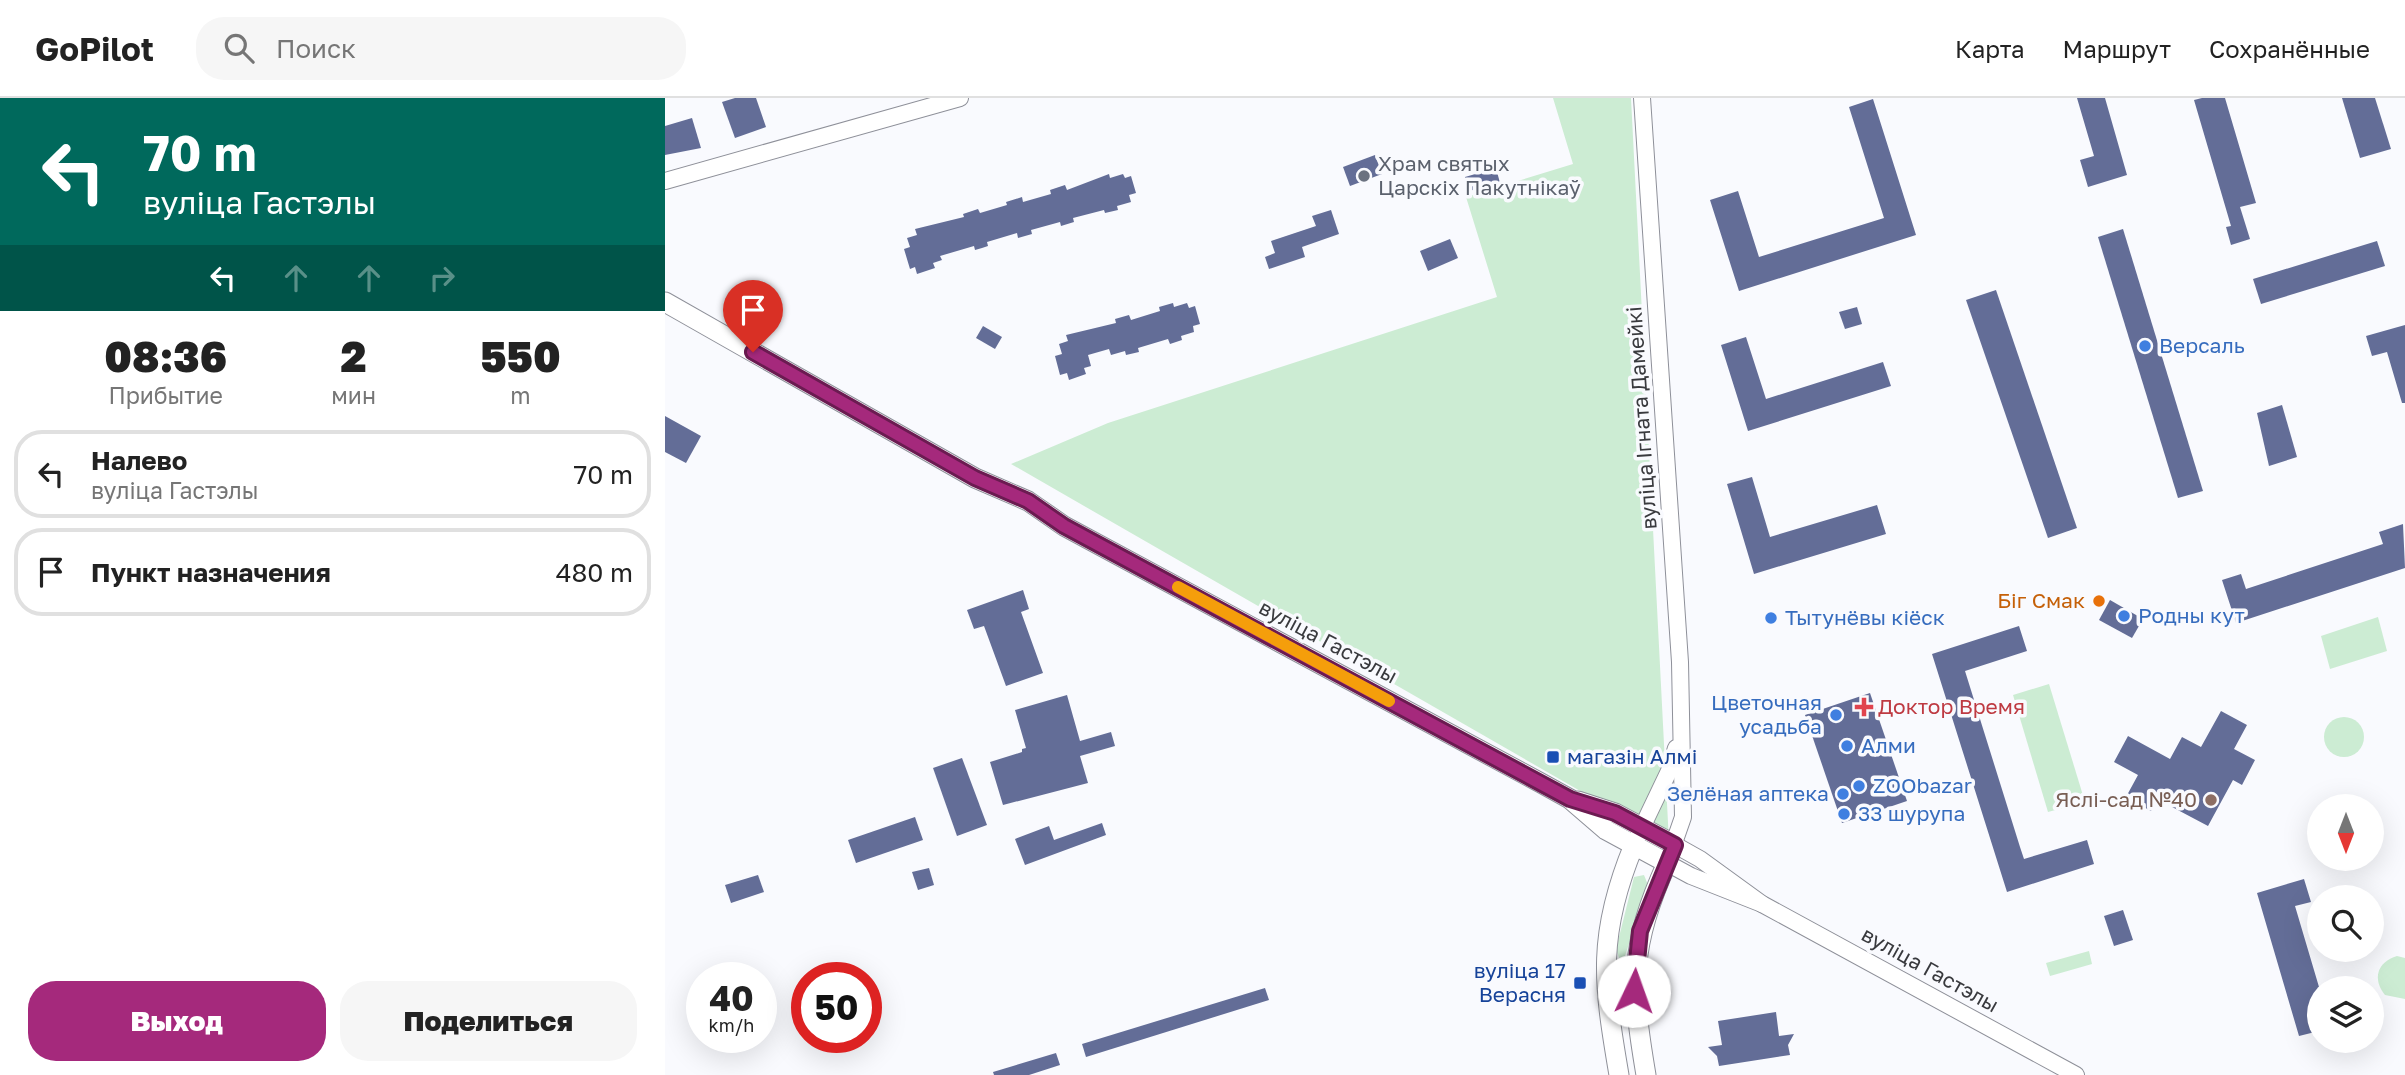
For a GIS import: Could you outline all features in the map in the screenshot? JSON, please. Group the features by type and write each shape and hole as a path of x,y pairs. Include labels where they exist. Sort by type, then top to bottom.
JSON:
{"main road":[{"name":"вуліца Гастэлы","path":"665,302 975,478 1023,511 1064,526 1570,799 1606,830 1638,836 1671,854"},
{"path":"1619,1075 1604,971 1611,907 1638,836"},
{"path":"1646,1075 1636,1016 1634,968 1640,931 1671,854"}],"street":[{"path":"665,181 960,98"},
{"name":"вуліца Ігната Дамейкі","path":"1642,98 1680,662 1683,817 1671,854"},
{"name":"вуліца Ігната Дамейкі","path":"1638,836 1669,771 1680,735"},
{"name":"вуліца Гастэлы","path":"1671,854 1700,859 1762,904 2077,1075"}],"green space":[{"path":"1553,98 1631,98 1669,842 1011,464 1108,423 1497,297 1466,197 1573,164"},
{"path":"2378,617 2387,651 2330,669 2321,636"},
{"path":"2049,684 2085,802 2048,812 2013,695"},
{"path":"2344,717 2358,723 2364,737 2358,751 2344,757 2330,751 2324,737 2330,723"},
{"path":"1644,875 1648,885 1625,956 1619,958 1616,949 1634,877"},
{"path":"2089,951 2092,964 2050,976 2046,963"},
{"path":"2397,956 2405,958 2405,999 2384,994 2384,976 2378,976 2381,967"}],"building":[{"path":"735,98 756,98 766,127 735,138 722,102"},
{"path":"2077,98 2105,98 2127,175 2088,187 2080,160 2094,156"},
{"path":"2225,98 2256,203 2240,207 2250,239 2231,245 2226,227 2231,226 2194,100"},
{"path":"2342,98 2375,98 2391,149 2360,158"},
{"path":"1873,99 1916,235 1739,291 1710,200 1738,191 1759,257 1884,218 1849,107"},
{"path":"692,118 701,148 665,155 665,126"},
{"path":"1375,155 1382,174 1350,186 1343,167"},
{"path":"1496,168 1500,183 1469,191 1465,177"},
{"path":"1109,174 1110,178 1123,174 1125,178 1131,176 1136,193 1129,195 1131,202 1117,206 1118,210 1105,213 1104,210 1073,218 1074,222 1061,226 1060,222 1031,230 1032,234 1018,238 1017,233 987,242 988,246 982,248 975,250 974,246 940,256 942,260 933,263 935,268 917,274 915,267 910,269 904,249 910,247 907,238 917,235 915,229 964,217 963,214 978,209 980,213 1007,205 1006,202 1022,197 1023,202 1051,194 1050,190 1065,185 1067,190"},
{"path":"1331,210 1339,234 1302,247 1305,257 1269,269 1265,257 1275,253 1271,241 1316,226 1312,216"},
{"path":"2123,229 2203,491 2178,498 2098,237"},
{"path":"1450,239 1458,258 1428,271 1420,251"},
{"path":"2377,241 2385,266 2261,304 2253,279"},
{"path":"1996,290 2077,528 2048,538 1966,300"},
{"path":"1173,303 1174,307 1187,303 1189,308 1195,306 1200,324 1193,326 1194,332 1181,336 1182,340 1170,344 1168,339 1138,348 1139,352 1126,355 1125,351 1111,355 1109,349 1088,355 1091,366 1084,368 1086,374 1069,380 1067,373 1060,375 1055,356 1062,354 1059,344 1068,341 1066,335 1116,323 1115,319 1129,315 1131,320 1160,311 1159,307"},
{"path":"1857,307 1862,324 1845,329 1839,312"},
{"path":"2405,325 2405,403 2402,403 2387,352 2372,356 2366,336"},
{"path":"983,326 1002,337 995,349 976,338"},
{"path":"1746,337 1766,399 1883,362 1891,386 1748,431 1721,345"},
{"path":"2282,405 2297,457 2269,466 2257,413"},
{"path":"665,416 701,436 686,463 665,452"},
{"path":"1752,477 1770,537 1877,505 1886,534 1754,574 1727,484"},
{"path":"2403,524 2405,568 2236,623 2222,580 2241,574 2246,589 2383,544 2379,532"},
{"path":"1023,590 1029,609 1021,612 1043,673 1006,686 984,626 974,629 967,610"},
{"path":"2110,600 2143,619 2132,638 2099,620"},
{"path":"2019,626 2027,651 1965,671 2020,847 2024,859 2087,840 2094,864 2007,892 1932,654"},
{"path":"1870,693 1907,801 1842,823 1805,715"},
{"path":"1067,695 1080,741 1111,732 1115,746 1080,756 1088,783 1003,805 990,762 1022,752 1022,749 1026,748 1015,710"},
{"path":"2221,711 2247,725 2234,749 2255,760 2242,785 2233,780 2208,826 2157,799 2151,811 2126,797 2138,775 2114,762 2128,736 2170,759 2182,737 2201,747"},
{"path":"962,758 987,825 957,836 933,768"},
{"path":"915,817 923,840 856,863 848,840"},
{"path":"1102,823 1106,835 1025,865 1015,839 1049,826 1054,840"},
{"path":"929,868 934,885 918,890 912,872"},
{"path":"758,875 764,892 731,903 725,885"},
{"path":"2304,879 2307,903 2295,906 2307,946 2307,962 2312,962 2316,976 2307,976 2307,1034 2299,1036 2257,893"},
{"path":"2123,910 2133,940 2114,946 2104,916"},
{"path":"1265,988 1269,1000 1086,1057 1082,1044"},
{"path":"1776,1012 1779,1036 1794,1034 1788,1045 1790,1055 1719,1066 1717,1056 1708,1047 1722,1045 1718,1021"},
{"path":"1056,1053 1060,1065 1029,1075 994,1075 993,1072"}],"slow traffic":[{"path":"1178,587 1389,701"}],"place":[{"name":"Храм святых Царскіх Пакутнікаў","path":"1364,176"},
{"name":"Версаль","path":"2145,346"},
{"name":"Біг Смак","path":"2099,601"},
{"name":"Родны кут","path":"2124,616"},
{"name":"Тытунёвы кіёск","path":"1771,618"},
{"name":"Доктор Время","path":"1864,707"},
{"name":"Цветочная усадьба","path":"1836,715"},
{"name":"Алми","path":"1847,746"},
{"name":"магазін Алмі","path":"1553,757"},
{"name":"ZOObazar","path":"1859,786"},
{"name":"Зелёная аптека","path":"1843,794"},
{"name":"Яслі-сад №40","path":"2211,800"},
{"name":"33 шурупа","path":"1844,814"},
{"name":"вуліца 17 Верасня","path":"1580,983"}],"route":[{"path":"753,352 975,478 1028,501 1064,526 1570,799 1615,813 1675,845 1640,931 1634,968 1634,991"}]}
